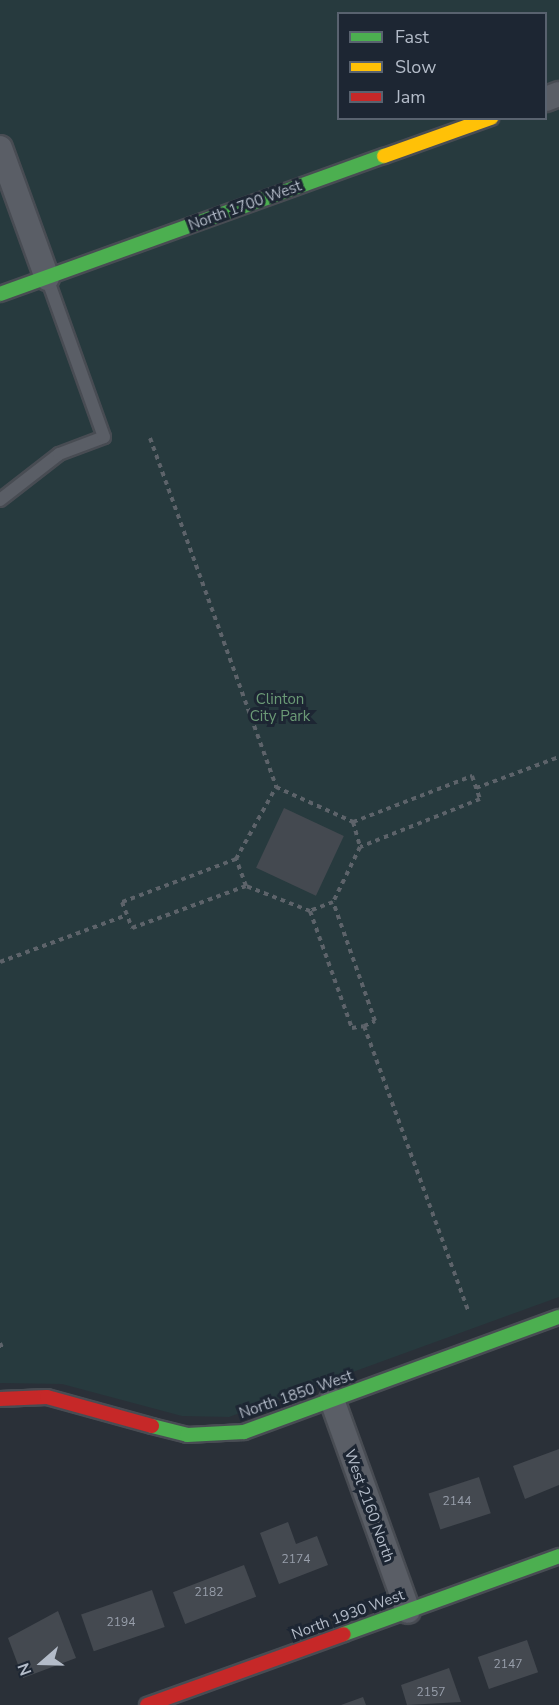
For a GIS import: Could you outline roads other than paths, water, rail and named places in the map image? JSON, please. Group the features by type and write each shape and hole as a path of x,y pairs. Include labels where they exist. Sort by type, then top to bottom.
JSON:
{"street":[{"name":"North 1700 West","path":"0,294 485,120"},
{"path":"0,148 47,278"},
{"name":"North 1850 West","path":"0,1399 47,1397 187,1435 244,1432 559,1317"},
{"name":"West 2160 North","path":"332,1400 408,1611"},
{"name":"North 1930 West","path":"147,1705 559,1556"}],"lane":[{"path":"0,500 59,454 104,438 47,278"}],"park label":[{"name":"Clinton City Park","path":"280,708"}]}
